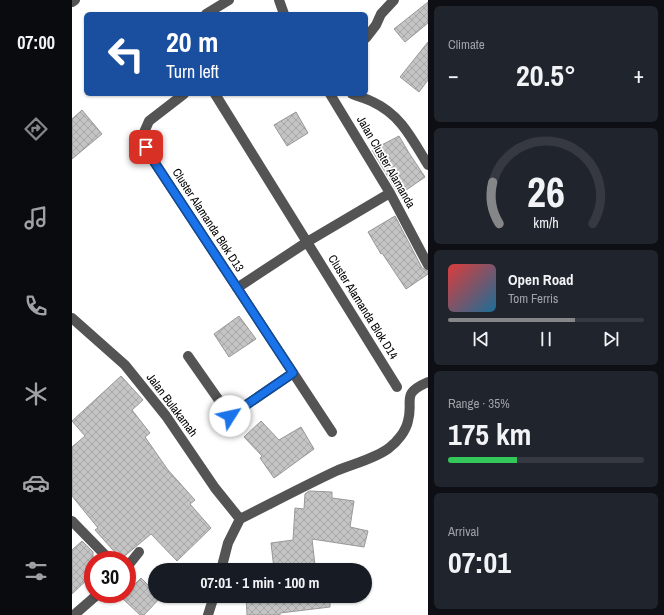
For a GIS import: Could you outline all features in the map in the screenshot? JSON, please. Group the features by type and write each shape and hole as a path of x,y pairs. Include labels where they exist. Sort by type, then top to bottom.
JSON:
{"street":[{"path":"209,12 229,0"},
{"path":"279,0 283,12"},
{"path":"368,35 376,25 381,14 394,0"},
{"name":"Cluster Alamanda Blok D13","path":"181,96 149,121 142,137 151,157 237,288"},
{"path":"216,96 307,242"},
{"name":"Jalan Cluster Alamanda","path":"331,96 390,193 428,265"},
{"path":"357,96 373,102 393,114 403,125 428,165"},
{"path":"332,432 237,288 307,242 390,193"},
{"name":"Cluster Alamanda Blok D14","path":"307,242 397,387"},
{"name":"Jalan Bulakamah","path":"72,318 125,365 166,416 215,488 240,519"},
{"path":"188,356 230,416 293,373"},
{"path":"223,563 228,543 240,519 336,471 373,457 389,449 401,436 408,421 409,398 416,388 428,382"},
{"path":"72,521 101,551"},
{"path":"136,556 139,552"},
{"path":"74,615 88,603"},
{"path":"208,615 212,603"}],"building":[{"path":"428,2 428,23 405,42 394,29"},
{"path":"428,42 428,80 419,92 400,77"},
{"path":"82,110 102,134 72,159 72,119"},
{"path":"296,112 308,133 287,146 274,125"},
{"path":"399,136 425,177 399,195 372,150"},
{"path":"395,216 422,268 428,271 428,274 406,289 382,253 381,254 368,232"},
{"path":"239,316 256,339 229,357 214,334"},
{"path":"121,376 143,400 132,410 150,433 145,437 168,470 195,500 190,504 211,528 177,561 151,534 131,551 114,551 95,530 98,528 72,496 72,447 85,436 72,421"},
{"path":"261,421 279,440 301,427 314,449 274,478 260,458 262,456 244,437"},
{"path":"309,491 332,492 332,498 354,501 350,527 368,531 364,547 312,539 315,563 273,563 271,543 293,540 295,508 304,509 305,494"},
{"path":"82,541 92,551 84,551 84,583 72,594 72,550"},
{"path":"141,578 148,585 148,603 155,603 144,615 140,615 127,603 136,603 136,583"},
{"path":"246,603 330,603 330,607 280,613 280,615 247,615"}],"route":[{"path":"146,147 151,157 293,373 230,416"}]}
